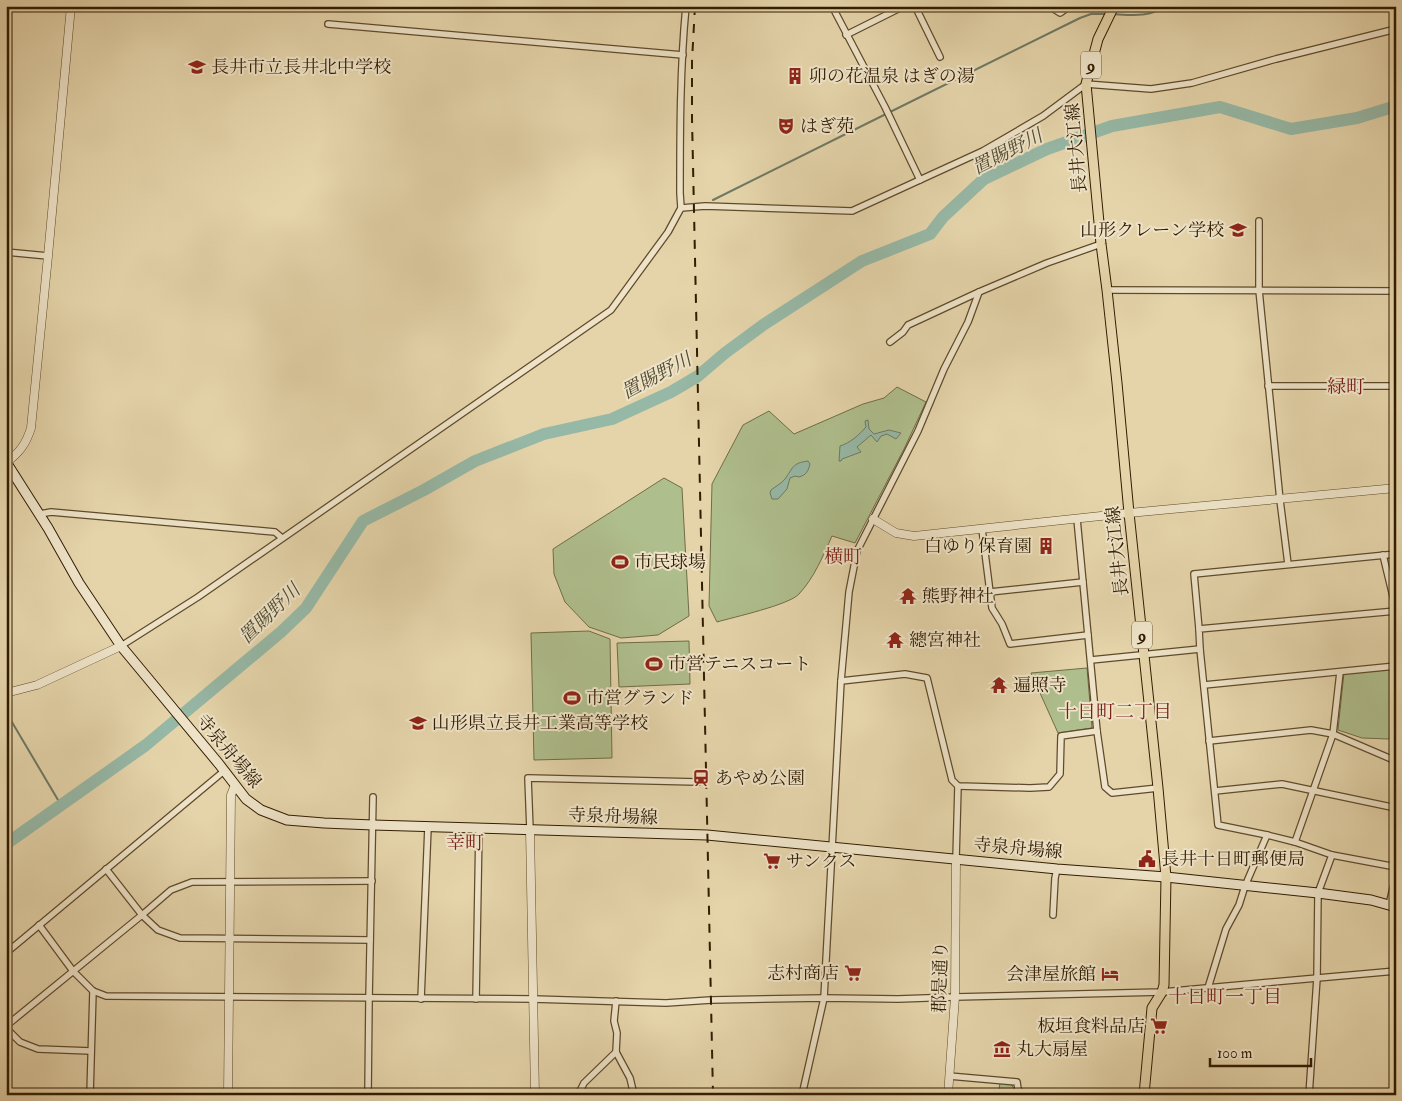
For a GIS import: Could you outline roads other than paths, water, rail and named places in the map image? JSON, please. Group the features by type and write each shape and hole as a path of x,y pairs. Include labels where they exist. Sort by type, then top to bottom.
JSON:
{"main road":[{"name":"長井大江線","path":"1112,11 1098,39 1086,84 1166,877 1164,985 1152,1008 1144,1095"},
{"name":"寺泉舟場線","path":"6,462 40,514 79,582 123,649 246,799 261,810 287,820 428,827 707,835 1057,869 1166,877 1318,893 1371,900 1392,906"}],"street":[{"path":"6,462 19,453 28,438 31,428 71,6"},
{"path":"6,693 37,685 123,649 611,310 668,232 681,208 683,55 686,6"},
{"path":"832,6 885,107 920,180"},
{"path":"846,35 904,6"},
{"path":"915,6 940,57"},
{"path":"1049,6 1060,12 1069,7"},
{"path":"328,24 683,55"},
{"path":"681,208 705,206 852,211 983,151 1042,116 1086,84 1151,89 1192,84 1396,29"},
{"path":"1259,221 1259,290 1288,564"},
{"path":"890,342 903,332 908,325 979,292 1101,244"},
{"path":"6,252 48,256"},
{"path":"1107,290 1396,291"},
{"path":"802,1095 824,998 841,681 849,592 857,551 918,431 944,369 968,322 979,292"},
{"path":"1268,386 1396,386"},
{"path":"873,519 896,533 914,536 1396,488"},
{"path":"40,514 52,512 275,532 282,538"},
{"path":"1077,519 1104,787 1112,793 1158,788"},
{"path":"982,529 992,608 1002,624 1010,644 1088,635"},
{"path":"1396,554 1194,574 1218,824 1295,842 1332,855 1396,867"},
{"path":"1199,629 1396,610 1383,555"},
{"path":"990,592 1083,582"},
{"path":"1091,660 1200,648"},
{"path":"1204,685 1396,666"},
{"path":"1295,842 1333,734 1340,672"},
{"path":"841,681 905,674 926,678 952,780 958,786 1048,787 1060,774 1062,736 1097,731"},
{"path":"1209,741 1310,730 1333,734 1396,761"},
{"path":"6,953 106,869 221,768"},
{"path":"535,1095 528,778 698,782"},
{"path":"1215,790 1282,784 1396,808"},
{"path":"228,1095 231,795 235,785"},
{"path":"956,859 958,786"},
{"path":"368,1095 368,999 373,797"},
{"path":"421,999 428,827"},
{"path":"476,999 479,828"},
{"path":"1208,988 1226,929 1239,905 1267,835"},
{"path":"1309,1095 1317,978 1318,893 1332,855"},
{"name":"郡是通り","path":"948,1095 956,997 956,859"},
{"path":"106,869 142,915 158,930 180,938 370,940"},
{"path":"1053,915 1057,869"},
{"path":"1392,906 1396,874"},
{"path":"91,1051 38,1048 20,1042 6,1028 171,890 192,882 372,881"},
{"path":"39,925 73,971 93,991 106,996 533,999 666,1003 711,1000 824,998 898,1000 1162,992 1396,970"},
{"path":"90,1095 93,991"},
{"path":"616,1001 614,1021 617,1032 616,1052 630,1078 634,1095"},
{"path":"578,1095 584,1083 616,1052"},
{"path":"949,1076 1017,1082 1018,1089 1022,1095"}],"waterway":[{"path":"1112,14 1146,14 1165,6"},
{"path":"890,112 1080,18 1091,14 1108,14"},
{"name":"置賜野川","path":"6,844 146,745 281,632 306,608 363,521 475,461 544,434 612,419 671,392 698,376 763,325 862,261 930,234 943,217 984,179 1047,149 1112,126 1220,107 1291,129 1357,118 1396,106"},
{"path":"713,200 886,114"},
{"path":"6,712 61,805"}],"railway":[{"path":"695,6 692,61 692,118 713,1095"}],"place":[{"name":"長井市立長井北中学校","path":"197,67"},
{"name":"卯の花温泉 はぎの湯","path":"795,76"},
{"name":"はぎ苑","path":"786,126"},
{"name":"山形クレーン学校","path":"1238,230"},
{"name":"白ゆり保育園","path":"1046,546"},
{"name":"市民球場","path":"620,562"},
{"name":"熊野神社","path":"908,596"},
{"name":"總宮神社","path":"895,640"},
{"name":"市営テニスコート","path":"654,664"},
{"name":"遍照寺","path":"999,685"},
{"name":"市営グランド","path":"572,698"},
{"name":"山形県立長井工業高等学校","path":"418,723"},
{"name":"あやめ公園","path":"701,778"},
{"name":"長井十日町郵便局","path":"1147,859"},
{"name":"サンクス","path":"772,861"},
{"name":"志村商店","path":"853,973"},
{"name":"会津屋旅館","path":"1110,974"},
{"name":"板垣食料品店","path":"1159,1026"},
{"name":"丸大扇屋","path":"1002,1049"}],"district":[{"name":"緑町","path":"1346,386"},
{"name":"横町","path":"843,556"},
{"name":"十日町二丁目","path":"1115,711"},
{"name":"幸町","path":"465,842"},
{"name":"十日町一丁目","path":"1225,996"}]}
